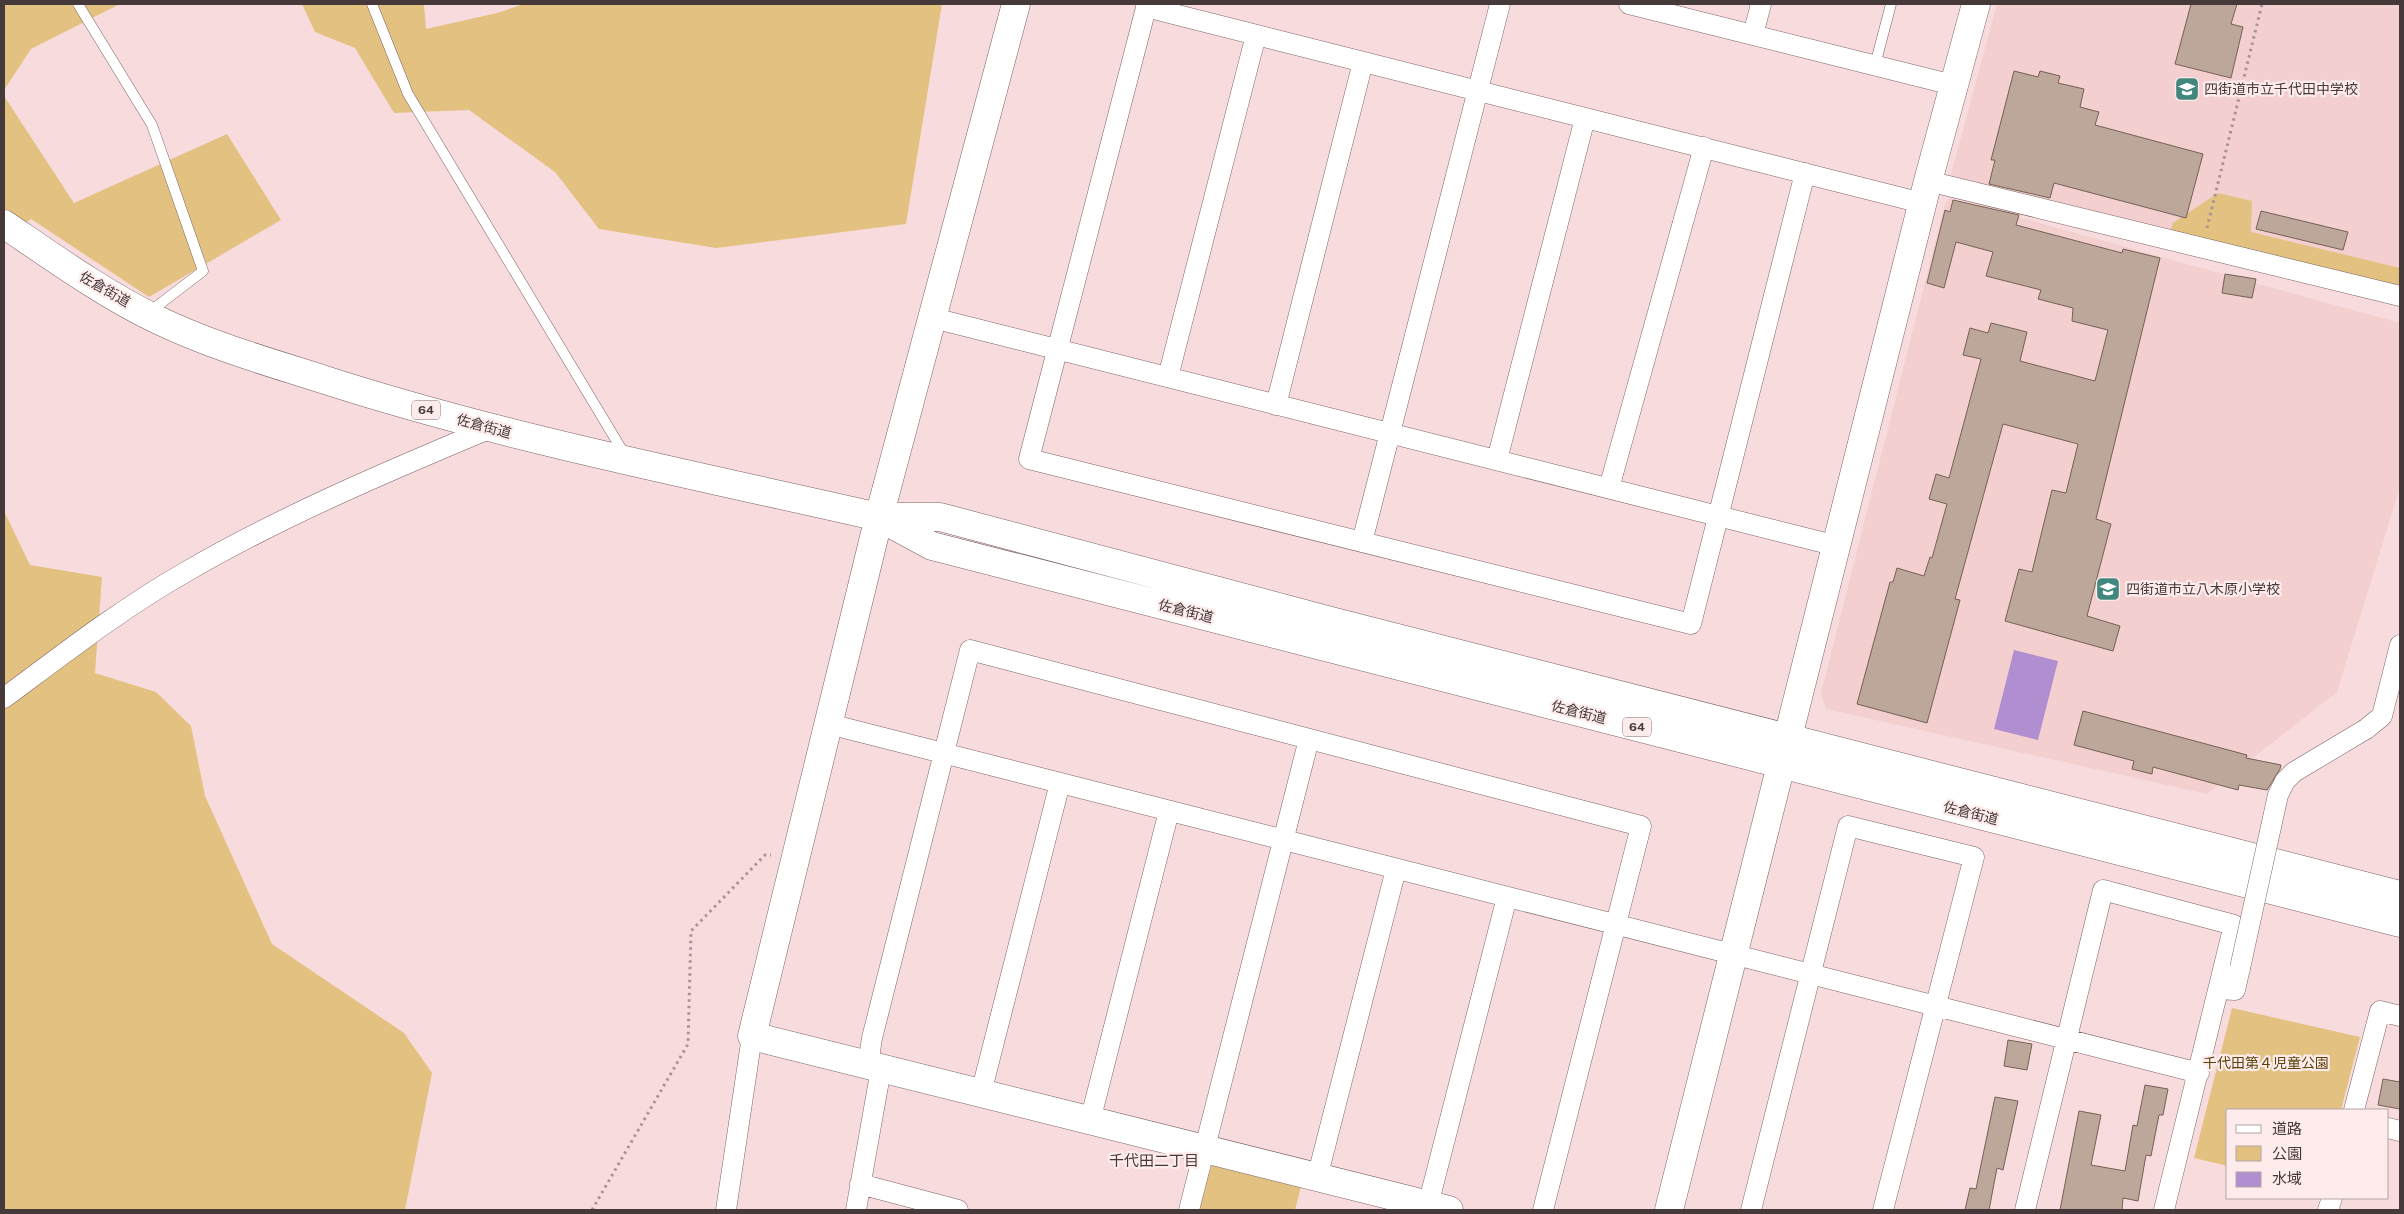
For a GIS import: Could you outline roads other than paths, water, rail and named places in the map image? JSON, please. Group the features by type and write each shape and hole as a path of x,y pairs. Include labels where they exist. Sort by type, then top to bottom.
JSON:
{"main road":[{"path":"1016,4 879,517 752,1036 1438,1208"},
{"path":"1669,1210 1925,192 1976,4"},
{"name":"佐倉街道","path":"4,224 81,276 147,314 224,348 360,392 491,428 879,517 932,546 1785,751 2400,895"},
{"name":"佐倉街道","path":"1785,751 2400,923"}],"street":[{"path":"1362,542 1500,4"},
{"path":"1630,4 1953,85"},
{"path":"1753,35 1761,4"},
{"path":"1805,173 1691,624 1029,459 1146,5 1256,35 1805,173 1925,192 2202,248 2400,296"},
{"path":"1168,377 1256,35"},
{"path":"1276,405 1363,62"},
{"path":"1497,460 1585,118"},
{"path":"1608,488 1704,148"},
{"path":"932,318 1837,546"},
{"path":"4,698 99,629 182,574 246,538 354,486 491,428"},
{"path":"2219,989 2235,990 2278,795 2285,782 2294,772 2366,728 2382,716 2400,645"},
{"path":"856,1210 875,1067 872,1038 970,650 1641,826 1543,1210"},
{"path":"829,724 2199,1073"},
{"path":"1189,1210 1309,739"},
{"path":"981,1093 1060,783"},
{"path":"1090,1121 1169,811"},
{"path":"1751,1210 1848,826 1974,857 1883,1210"},
{"path":"1317,1178 1396,868"},
{"path":"2026,1210 2103,890 2234,925 2164,1210"},
{"path":"1438,1208 1507,897"},
{"path":"2354,1109 2380,1011 2400,1016"},
{"path":"726,1210 752,1036"},
{"path":"860,1184 958,1210"}],"lane":[{"path":"78,4 152,125 203,272 147,314"},
{"path":"1875,65 1891,4"},
{"path":"375,5 408,94 628,460"}],"water":[{"path":"2014,650 2058,661 2038,740 1994,729"}],"place":[{"name":"四街道市立千代田中学校","path":"2187,89"},
{"name":"四街道市立八木原小学校","path":"2108,589"}],"district":[{"name":"千代田二丁目","path":"1154,1161"}],"park label":[{"name":"千代田第４児童公園","path":"2266,1063"}]}
